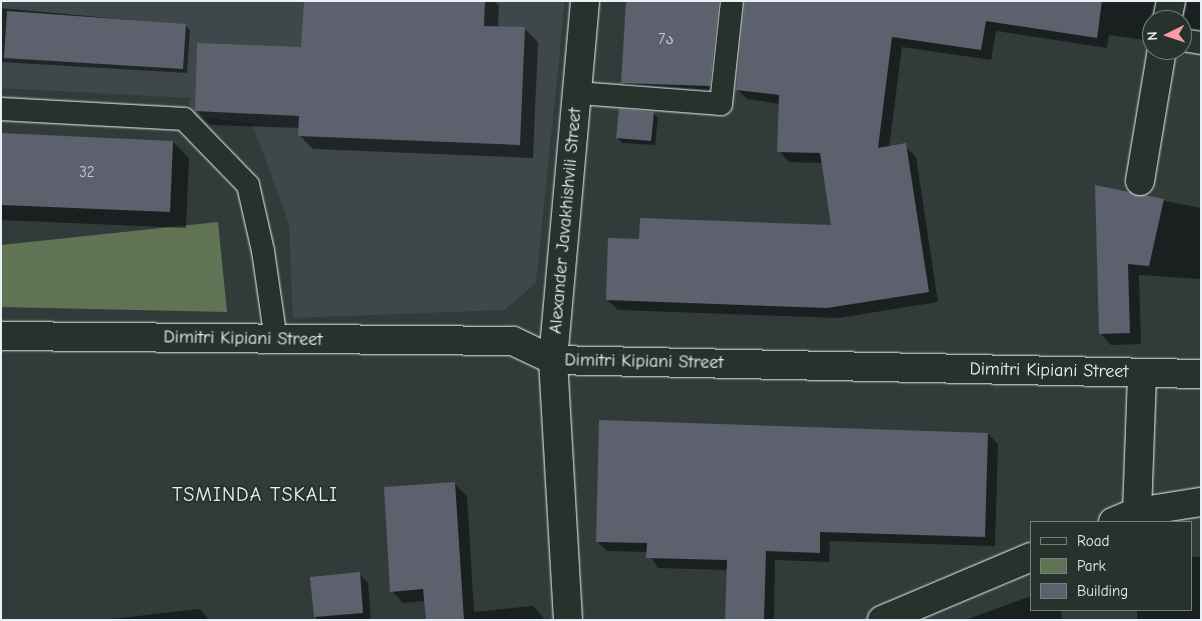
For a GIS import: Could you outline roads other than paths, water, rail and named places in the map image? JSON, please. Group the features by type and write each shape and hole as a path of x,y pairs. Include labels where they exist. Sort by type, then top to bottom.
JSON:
{"street":[{"name":"Alexander Javakhishvili Street","path":"568,620 553,360 586,1"},
{"path":"1140,181 1160,60"},
{"name":"Dimitri Kipiani Street","path":"1,336 513,341 553,360 1201,374"},
{"path":"1142,373 1125,517 1201,502"},
{"path":"882,620 1030,558"}],"lane":[{"path":"578,93 721,104 732,1"},
{"path":"1,109 184,119 248,185 263,251 276,340"}],"district":[{"name":"TSMINDA TSKALI","path":"255,494"}]}
